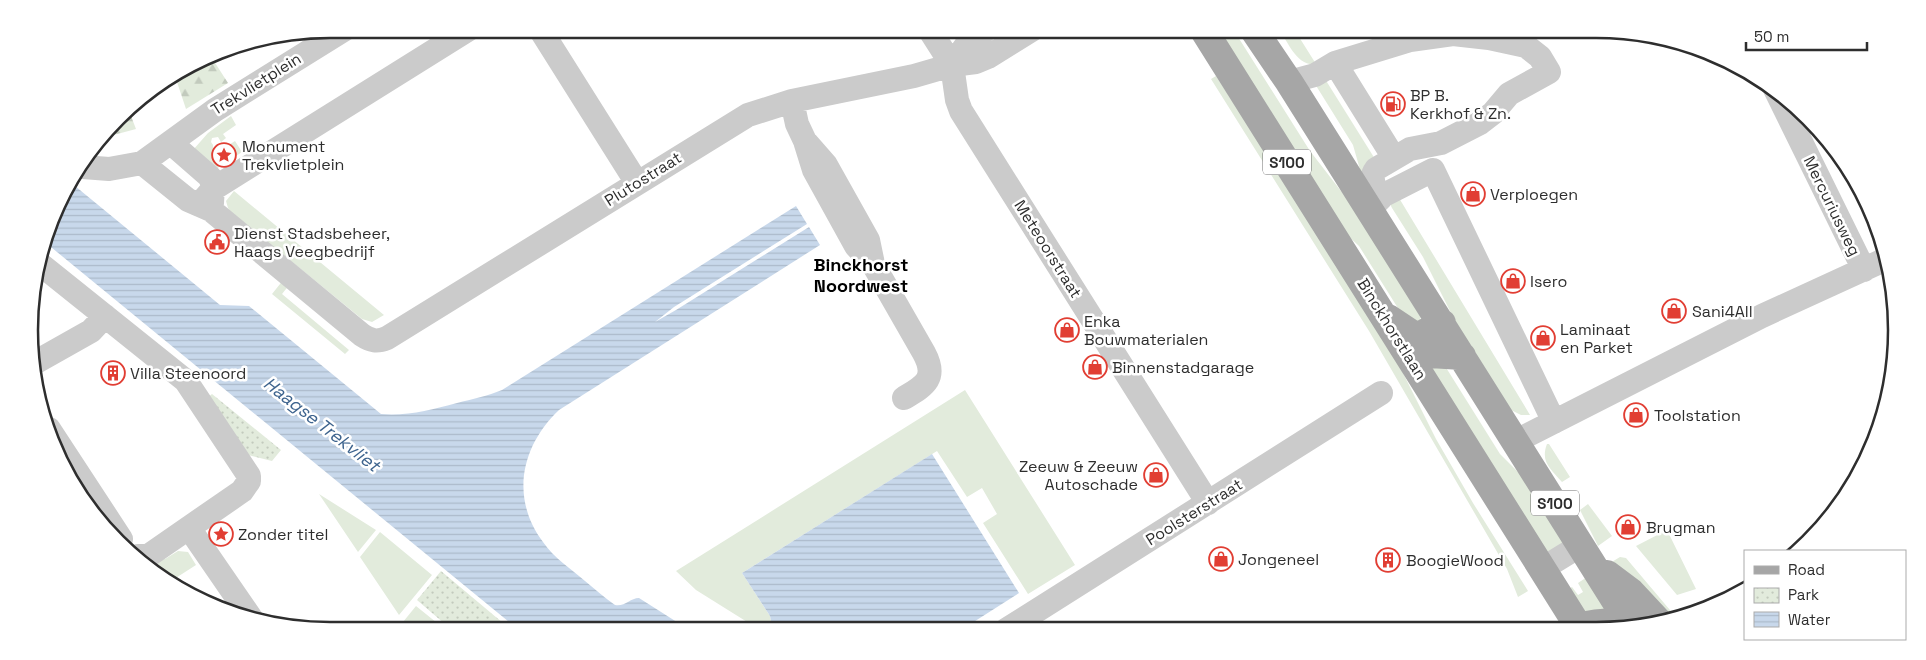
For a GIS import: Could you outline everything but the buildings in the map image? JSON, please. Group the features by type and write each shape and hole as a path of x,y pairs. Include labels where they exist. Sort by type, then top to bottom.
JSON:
{"main road":[{"name":"Binckhorstlaan","path":"1209,38 1382,314 1553,572 1570,622"},
{"name":"S100","path":"1259,38 1375,203 1442,323 1588,556 1623,621"},
{"name":"S100","path":"1382,314 1415,336 1421,335 1442,323"},
{"path":"1414,363 1430,354 1462,356"},
{"path":"1588,556 1631,592 1654,617"}],"street":[{"name":"Trekvlietplein","path":"87,167 109,169 142,163 215,110 331,38"},
{"path":"142,163 188,200 208,201 455,38"},
{"path":"546,38 637,183"},
{"path":"920,38 944,68"},
{"path":"932,38 944,68"},
{"path":"944,68 975,38"},
{"name":"Plutostraat","path":"208,201 358,332 373,340 387,338 744,117 792,101 909,78 944,68 976,62 1018,38"},
{"path":"1289,82 1315,75 1377,38"},
{"path":"1488,38 1512,42 1531,48 1540,57 1549,72 1509,94 1493,113 1480,123 1444,142 1412,148 1374,172 1375,203 1433,170 1554,422 1516,441"},
{"path":"1335,63 1394,158"},
{"name":"Meteoorstraat","path":"944,68 961,111 1208,503"},
{"path":"792,101 797,124 805,141 814,170 856,246 874,264 930,368 930,376 926,382 904,398"},
{"name":"Mercuriusweg","path":"1554,422 1762,316 1874,265 1784,106"},
{"path":"171,143 208,174 213,182 208,201"},
{"path":"44,267 186,381 249,476 248,484 242,491 145,556"},
{"path":"39,360 91,331 105,316"},
{"name":"Poolsterstraat","path":"1019,622 1381,393"},
{"path":"189,528 246,610"},
{"path":"1553,572 1588,556"}],"green space":[{"path":"1218,38 1239,38 1310,151 1351,204 1421,317 1419,322 1406,321 1359,246 1346,234"},
{"path":"1284,38 1300,38 1316,64 1303,62"},
{"path":"214,62 228,83 186,109 177,82 173,83"},
{"path":"1216,76 1383,333 1436,439 1528,591 1518,597 1507,569 1369,331 1211,79"},
{"path":"1325,79 1375,159 1361,173 1353,145 1315,84"},
{"path":"130,116 136,129 111,136"},
{"path":"231,116 236,125 223,134 226,138 221,142 218,137 212,138 213,151 216,153 235,141 242,152 230,160 228,158 224,160 225,163 216,169 193,150 208,133"},
{"path":"234,191 384,315 372,322 362,319 231,212 226,201"},
{"path":"1396,193 1530,415 1521,415 1511,410 1456,323 1423,257 1390,204"},
{"path":"284,279 290,284 282,294 349,350 345,354 272,294"},
{"path":"1445,366 1500,454 1523,477 1577,561 1555,574 1430,368"},
{"path":"965,390 1075,565 1028,594 983,523 997,514 982,488 967,497 937,451 742,573 770,616 771,622 747,622 696,590 676,571"},
{"path":"212,394 281,450 272,461 248,455 208,397"},
{"path":"1547,444 1549,444 1570,477 1562,482 1546,461 1545,450"},
{"path":"319,494 376,530 358,552"},
{"path":"1588,504 1612,536 1598,546 1580,510"},
{"path":"1667,530 1696,589 1677,595 1636,546"},
{"path":"380,532 432,575 399,615 360,557"},
{"path":"178,551 188,552 196,565 176,578 151,561 161,554 165,559"},
{"path":"1620,557 1626,558 1672,613 1659,616 1610,563"},
{"path":"441,571 502,622 443,622 417,600"},
{"path":"1587,577 1605,606 1605,613 1583,617 1566,591 1572,587 1578,595 1583,592 1578,583"},
{"path":"416,606 436,622 403,622"}],"water":[{"name":"Haagse Trekvliet","path":"76,187 220,305 249,306 381,414 429,410 486,396 502,390 796,206 807,224 674,307 655,322 809,227 820,245 559,410 546,424 536,440 524,473 526,508 533,525 552,553 615,605 622,605 639,598 677,622 509,622 50,246 60,218"},
{"path":"932,454 1019,593 974,622 771,622 770,616 742,573"}],"place":[{"name":"BP B. Kerkhof & Zn.","path":"1393,104"},
{"name":"Monument Trekvlietplein","path":"224,155"},
{"name":"Verploegen","path":"1473,194"},
{"name":"Dienst Stadsbeheer, Haags Veegbedrijf","path":"217,242"},
{"name":"Isero","path":"1513,281"},
{"name":"Sani4All","path":"1674,311"},
{"name":"Enka Bouwmaterialen","path":"1067,330"},
{"name":"Laminaat en Parket","path":"1543,338"},
{"name":"Binnenstadgarage","path":"1095,367"},
{"name":"Villa Steenoord","path":"113,373"},
{"name":"Toolstation","path":"1636,415"},
{"name":"Zeeuw & Zeeuw Autoschade","path":"1156,475"},
{"name":"Brugman","path":"1628,527"},
{"name":"Zonder titel","path":"221,534"},
{"name":"Jongeneel","path":"1221,559"},
{"name":"BoogieWood","path":"1388,560"}],"district":[{"name":"Binckhorst Noordwest","path":"861,274"}]}
